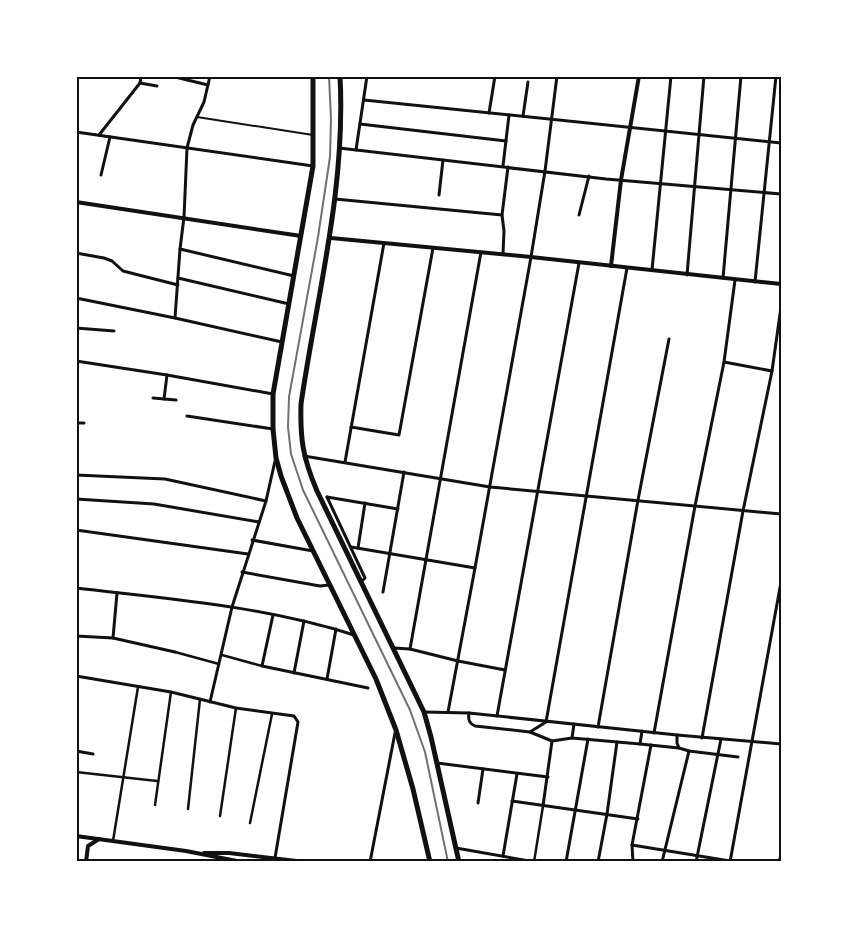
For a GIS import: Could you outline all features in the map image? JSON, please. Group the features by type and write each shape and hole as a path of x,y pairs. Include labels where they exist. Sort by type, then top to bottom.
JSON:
{"main road":[{"path":"313,76 313,166 273,394 273,429 276,458 297,518 376,680 396,730 413,789 430,862"},
{"path":"340,76 340,148 331,238 301,404 300,424 304,456 317,491 335,522 361,582 424,712 459,862"}],"street":[{"path":"99,136 140,83 141,76"},
{"path":"171,76 208,85"},
{"path":"175,318 184,217 187,148 189,135 204,102 210,76"},
{"path":"356,150 367,76"},
{"path":"489,113 495,76"},
{"path":"448,712 476,568 531,256 545,172 557,76"},
{"path":"611,266 621,180 639,76"},
{"path":"652,271 671,76"},
{"path":"687,274 704,76"},
{"path":"723,278 741,76"},
{"path":"755,282 776,76"},
{"path":"523,116 528,82"},
{"path":"140,83 157,86"},
{"path":"364,100 781,143"},
{"path":"503,166 509,115"},
{"path":"360,124 506,141"},
{"path":"76,132 313,166"},
{"path":"102,175 110,137"},
{"path":"340,148 621,180 781,194"},
{"path":"439,195 443,160"},
{"path":"503,254 504,231 502,216 508,167"},
{"path":"579,215 589,176"},
{"path":"335,198 502,216"},
{"path":"76,202 301,236"},
{"path":"331,238 531,256 579,263 781,284"},
{"path":"345,462 384,242"},
{"path":"351,427 399,436 433,247"},
{"path":"180,249 294,276"},
{"path":"410,649 442,479 481,252"},
{"path":"76,253 104,258 112,261 123,271 178,285"},
{"path":"498,716 579,263"},
{"path":"530,732 546,722 627,268"},
{"path":"178,278 289,304"},
{"path":"654,733 695,506 724,362 735,280"},
{"path":"76,298 282,342"},
{"path":"702,738 743,511 772,371 781,307"},
{"path":"76,328 114,330"},
{"path":"598,727 638,500 669,339"},
{"path":"76,361 273,394"},
{"path":"724,362 772,371"},
{"path":"164,400 167,375"},
{"path":"153,398 176,400"},
{"path":"187,416 273,429"},
{"path":"76,423 84,423"},
{"path":"304,456 442,479 538,492 781,514"},
{"path":"210,702 232,607 266,501 276,458"},
{"path":"383,592 404,472"},
{"path":"76,475 165,479 266,501"},
{"path":"361,582 366,578 351,547 335,522 327,497 398,509"},
{"path":"76,499 154,504 259,522"},
{"path":"358,548 364,503"},
{"path":"78,530 248,554"},
{"path":"252,540 314,551"},
{"path":"351,547 476,568"},
{"path":"242,572 320,586 329,585"},
{"path":"632,845 730,861 781,582"},
{"path":"76,588 232,607 304,621 354,635"},
{"path":"113,638 116,593"},
{"path":"262,666 273,615"},
{"path":"294,673 304,621"},
{"path":"327,680 336,629"},
{"path":"76,636 113,638 219,664"},
{"path":"394,648 410,649 505,670"},
{"path":"222,655 262,666 368,688"},
{"path":"76,676 171,692 236,708 290,715 297,718 298,722 275,858"},
{"path":"113,841 138,687"},
{"path":"154,805 171,692"},
{"path":"188,809 200,700"},
{"path":"220,816 236,708"},
{"path":"424,712 469,713 702,738 781,744"},
{"path":"469,713 468,720 475,726 530,732 552,741 572,738 588,739 679,748 738,757"},
{"path":"250,823 272,714"},
{"path":"572,738 574,724"},
{"path":"370,862 396,730"},
{"path":"640,744 642,731"},
{"path":"677,735 679,748"},
{"path":"566,862 588,739"},
{"path":"696,862 721,739"},
{"path":"456,848 534,862 552,741"},
{"path":"598,862 617,742"},
{"path":"633,862 632,845 651,745"},
{"path":"76,751 93,754"},
{"path":"662,862 689,751"},
{"path":"437,763 548,778"},
{"path":"478,802 483,769"},
{"path":"76,772 157,781"},
{"path":"503,856 517,774"},
{"path":"512,801 638,819"},
{"path":"76,836 197,853 242,862"},
{"path":"86,862 88,846 99,839"},
{"path":"197,853 229,853 305,862"},
{"path":"780,862 781,855"},
{"path":"116,862 151,862"}],"lane":[{"path":"196,117 314,135"}],"railway":[{"path":"329,76 330,157 318,237 289,397 288,427 291,454 303,490 410,710 425,752 448,862"}]}
